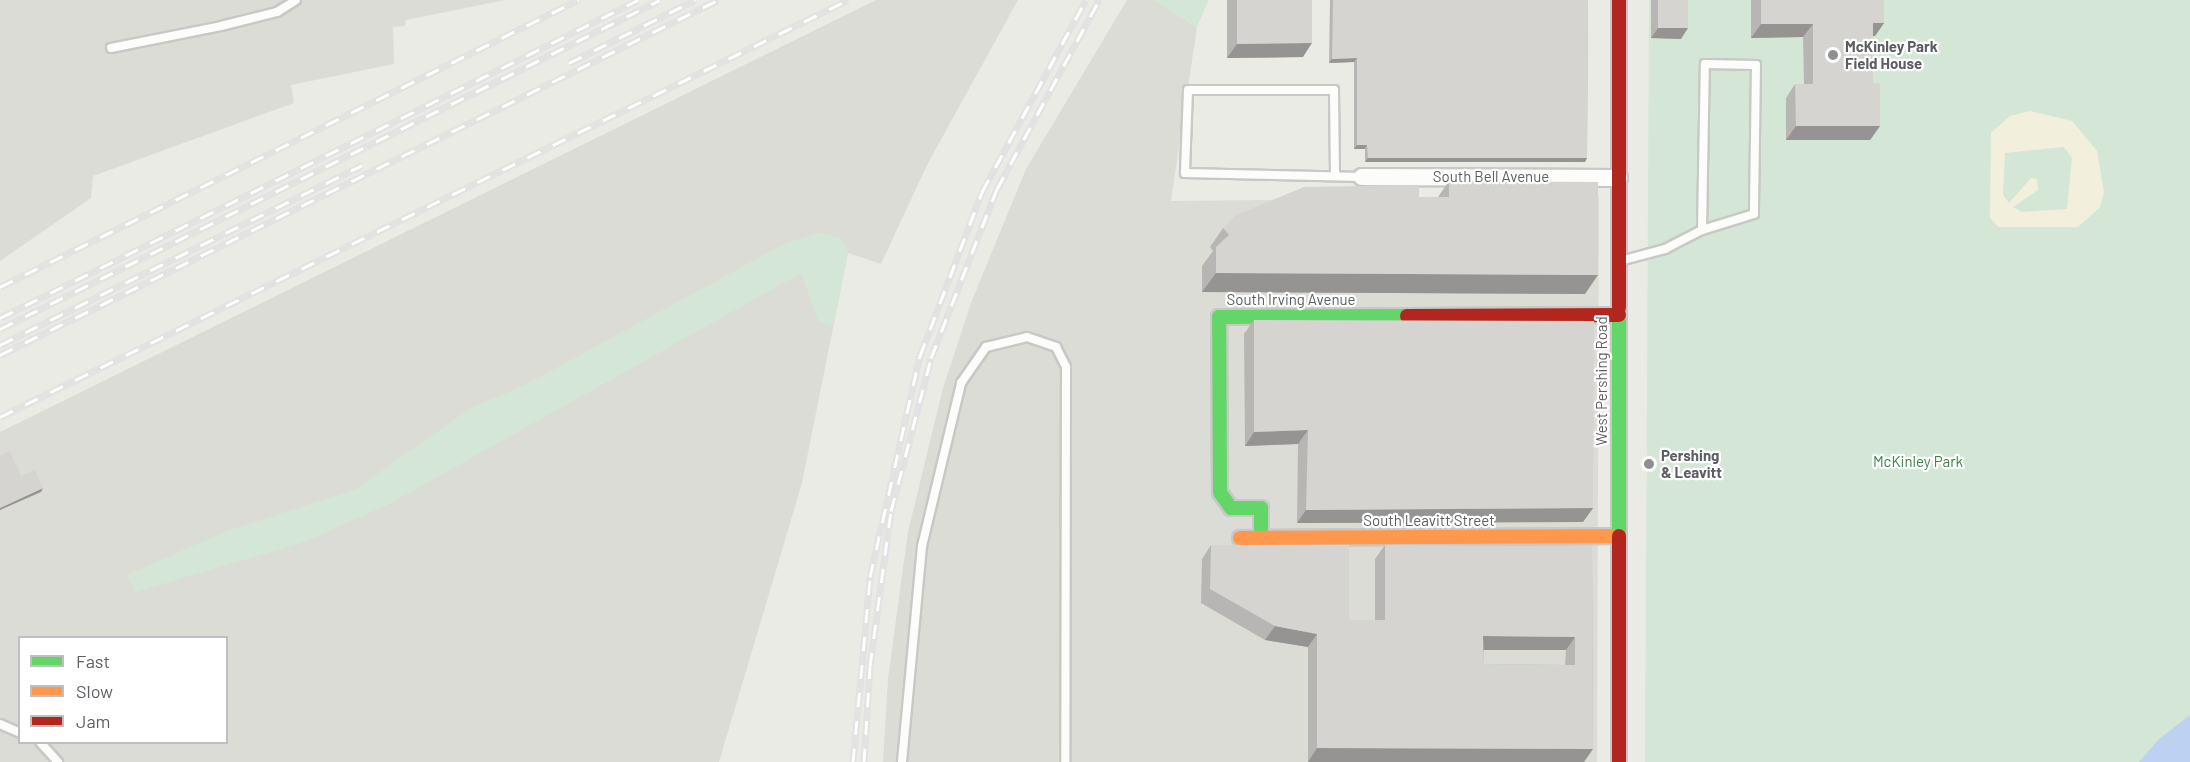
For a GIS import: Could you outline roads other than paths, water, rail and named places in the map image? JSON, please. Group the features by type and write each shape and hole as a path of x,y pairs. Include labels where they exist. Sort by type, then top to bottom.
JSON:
{"street":[{"name":"West Pershing Road","path":"1619,0 1619,762"},
{"name":"South Bell Avenue","path":"1362,177 1619,178"},
{"name":"South Irving Avenue","path":"1261,538 1261,508 1231,508 1220,492 1219,317 1619,315"},
{"name":"South Leavitt Street","path":"1240,538 1619,536"}],"lane":[{"path":"111,48 266,15 296,0"},
{"path":"1619,262 1665,249 1702,231 1754,214 1756,65 1705,64 1702,231"},
{"path":"1335,174 1334,90 1188,90 1185,173 1335,174 1362,177"},
{"path":"902,762 922,546 961,383 986,347 1027,337 1056,347 1066,367 1065,762"},
{"path":"0,724 18,732"},
{"path":"43,744 50,747 58,762"}],"water":[{"path":"2190,715 2190,762 2139,762 2159,739"}],"railway":[{"path":"0,287 578,0"},
{"path":"0,318 638,0"},
{"path":"0,329 660,0"},
{"path":"569,63 695,0"},
{"path":"0,355 718,0"},
{"path":"0,417 848,0"},
{"path":"853,762 870,577 920,356 982,192 1086,0"},
{"path":"864,762 870,666 891,511 931,358 997,189 1099,0"},
{"path":"0,345 362,165"}],"place":[{"name":"McKinley Park Field House","path":"1833,55"},
{"name":"Pershing & Leavitt","path":"1649,464"}],"park label":[{"name":"McKinley Park","path":"1918,462"}]}
